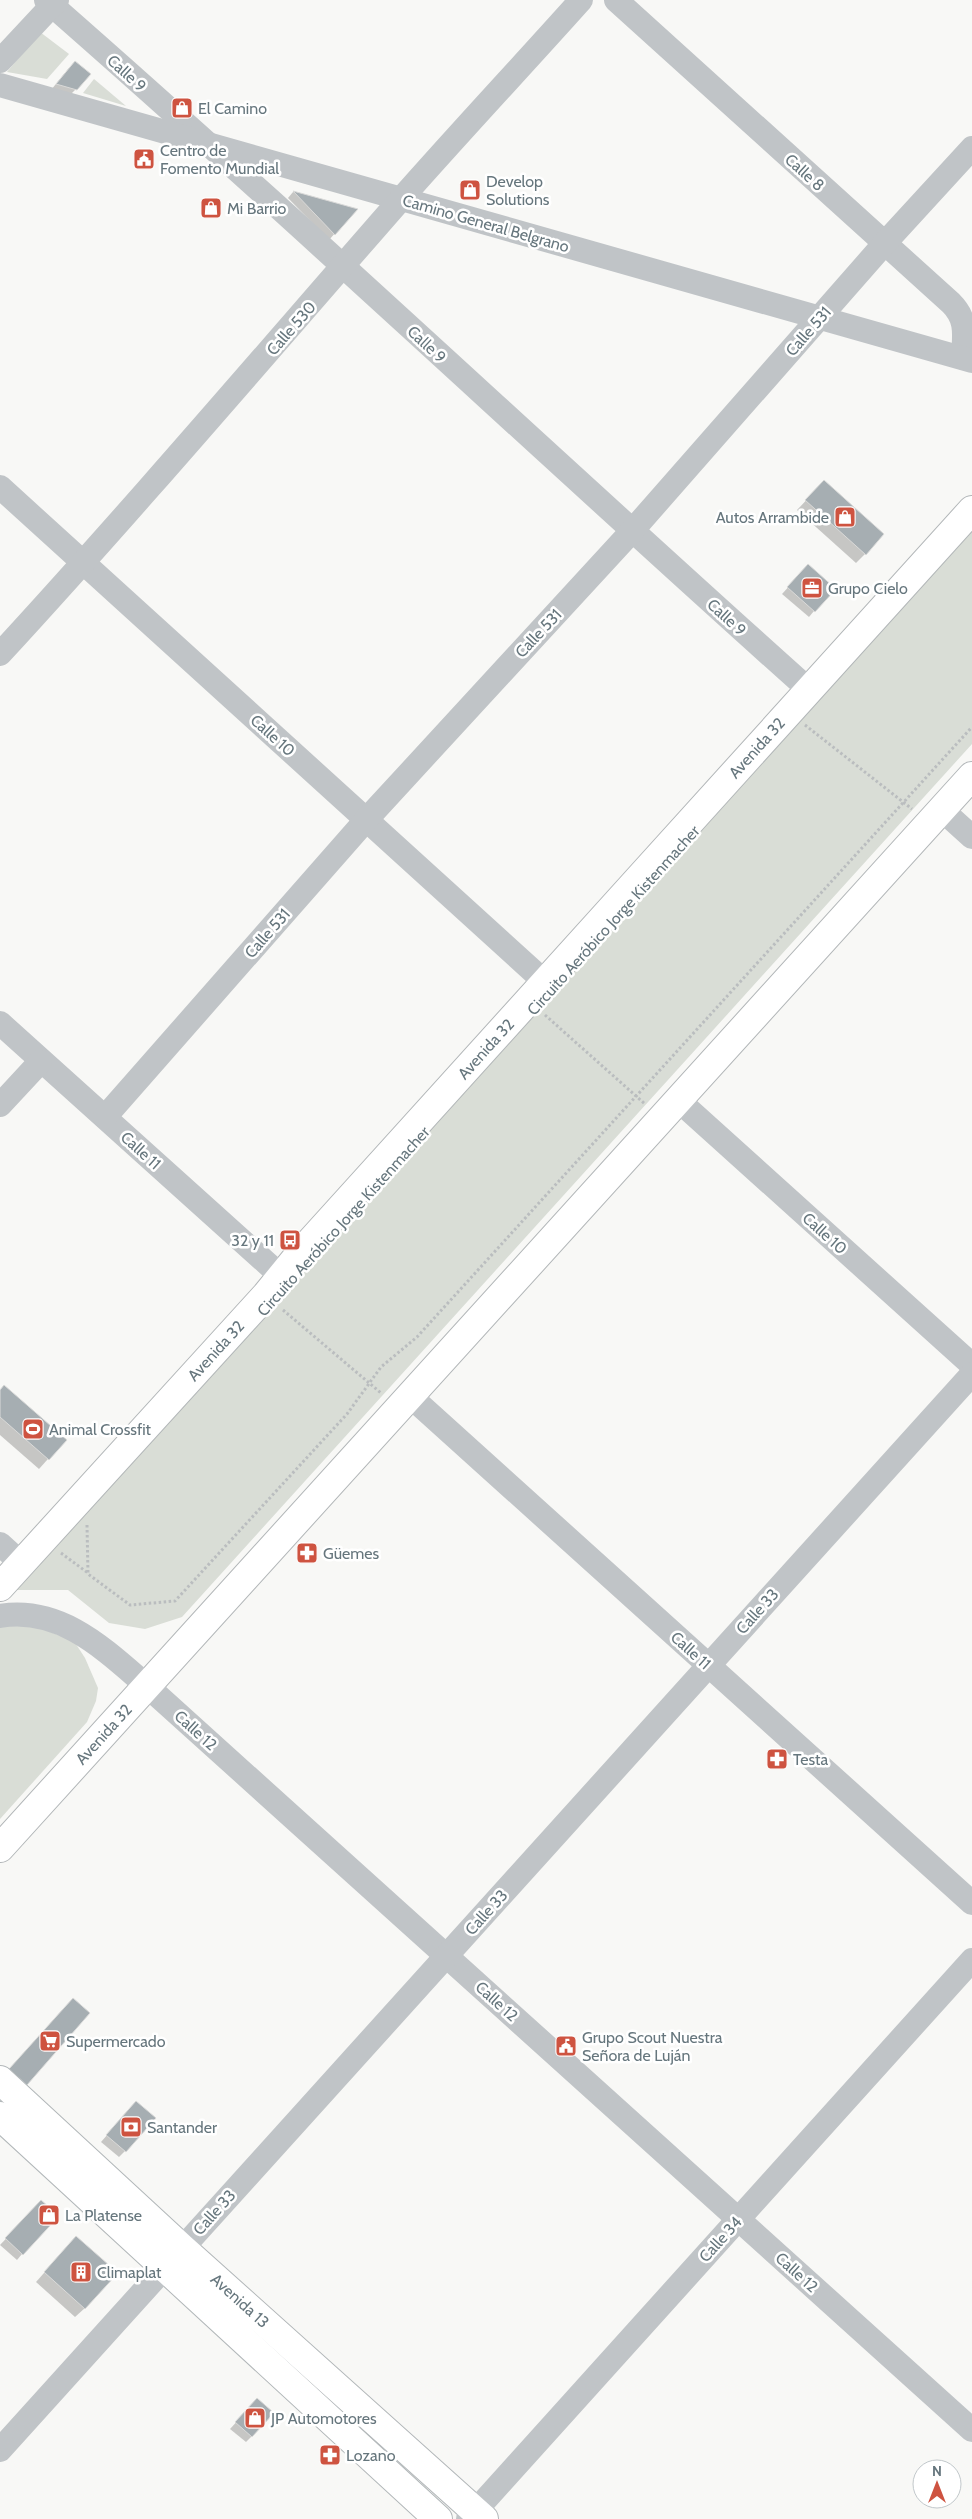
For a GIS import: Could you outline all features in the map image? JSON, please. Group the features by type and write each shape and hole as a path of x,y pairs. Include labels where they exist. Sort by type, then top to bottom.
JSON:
{"main road":[{"name":"Avenida 32","path":"0,1587 284,1289 542,1006 808,689 972,510"},
{"name":"Avenida 32","path":"0,1848 972,776"},
{"name":"Avenida 13","path":"0,2080 174,2258 438,2519"},
{"name":"Avenida 13","path":"0,2116 174,2258 475,2516"}],"street":[{"name":"Calle 530","path":"0,654 344,268 402,199 581,0"},
{"name":"Calle 8","path":"616,0 960,312 964,324 967,359"},
{"path":"0,61 52,2"},
{"name":"Calle 9","path":"52,2 808,689"},
{"name":"Camino General Belgrano","path":"0,85 967,359"},
{"name":"Calle 531","path":"105,1118 366,820 632,531 884,244 972,148"},
{"name":"Calle 10","path":"0,487 366,820 542,1006"},
{"path":"935,816 972,837"},
{"name":"Calle 11","path":"0,1024 40,1062 105,1118 284,1289"},
{"path":"0,1105 40,1062"},
{"name":"Calle 10","path":"669,1109 972,1366"},
{"name":"Calle 33","path":"0,2450 972,1374"},
{"name":"Calle 11","path":"404,1403 708,1666 972,1904"},
{"path":"0,1544 21,1563"},
{"name":"Calle 12","path":"0,1616 26,1615 49,1619 75,1629 97,1644 147,1686 972,2430"},
{"name":"Calle 34","path":"475,2516 738,2219 972,1960"}],"path":[{"path":"799,733 812,718"},
{"path":"806,726 903,802 935,816"},
{"path":"43,1540 130,1605 175,1601 347,1414 381,1367 417,1337 972,727"},
{"path":"542,1006 638,1096 669,1109"},
{"name":"Circuito Aeróbico Jorge Kistenmacher","path":"284,1289 281,1308 370,1382"},
{"path":"370,1382 404,1403"},
{"path":"87,1524 88,1574"}],"shaded area":[{"path":"40,32 69,54 47,79 7,72"},
{"path":"94,79 126,106 83,93"},
{"path":"972,523 972,744 182,1617 145,1629 109,1623 68,1590 12,1590"},
{"path":"24,1622 74,1641 85,1658 98,1688 96,1701 87,1722 0,1819 0,1623"}],"building":[{"path":"75,61 91,74 77,90 56,84"},
{"path":"293,191 358,209 335,235"},
{"name":"Autos Arrambide","path":"824,480 884,534 866,555 805,500"},
{"name":"Grupo Cielo","path":"808,564 836,589 815,612 787,587"},
{"name":"Animal Crossfit","path":"4,1385 67,1440 49,1460 0,1417 0,1390"},
{"name":"Supermercado","path":"73,1998 90,2013 27,2085 9,2069"},
{"name":"Santander","path":"136,2101 156,2118 126,2152 106,2135"},
{"path":"41,2200 59,2216 23,2255 5,2238"},
{"name":"Climaplat","path":"76,2236 118,2273 85,2309 44,2272"},
{"name":"JP Automotores","path":"257,2398 274,2413 252,2437 235,2422"}],"place":[{"name":"El Camino","path":"182,108"},
{"name":"Centro de Fomento Mundial","path":"144,159"},
{"name":"Develop Solutions","path":"470,190"},
{"name":"Mi Barrio","path":"211,208"},
{"name":"Autos Arrambide","path":"845,517"},
{"name":"Grupo Cielo","path":"812,588"},
{"name":"32 y 11","path":"290,1240"},
{"name":"Animal Crossfit","path":"33,1429"},
{"name":"Güemes","path":"307,1553"},
{"name":"Testa","path":"777,1759"},
{"name":"Supermercado","path":"50,2041"},
{"name":"Grupo Scout Nuestra Señora de Luján","path":"566,2046"},
{"name":"Santander","path":"131,2127"},
{"name":"La Platense","path":"49,2215"},
{"name":"Climaplat","path":"81,2272"},
{"name":"JP Automotores","path":"255,2418"},
{"name":"Lozano","path":"330,2455"}]}
